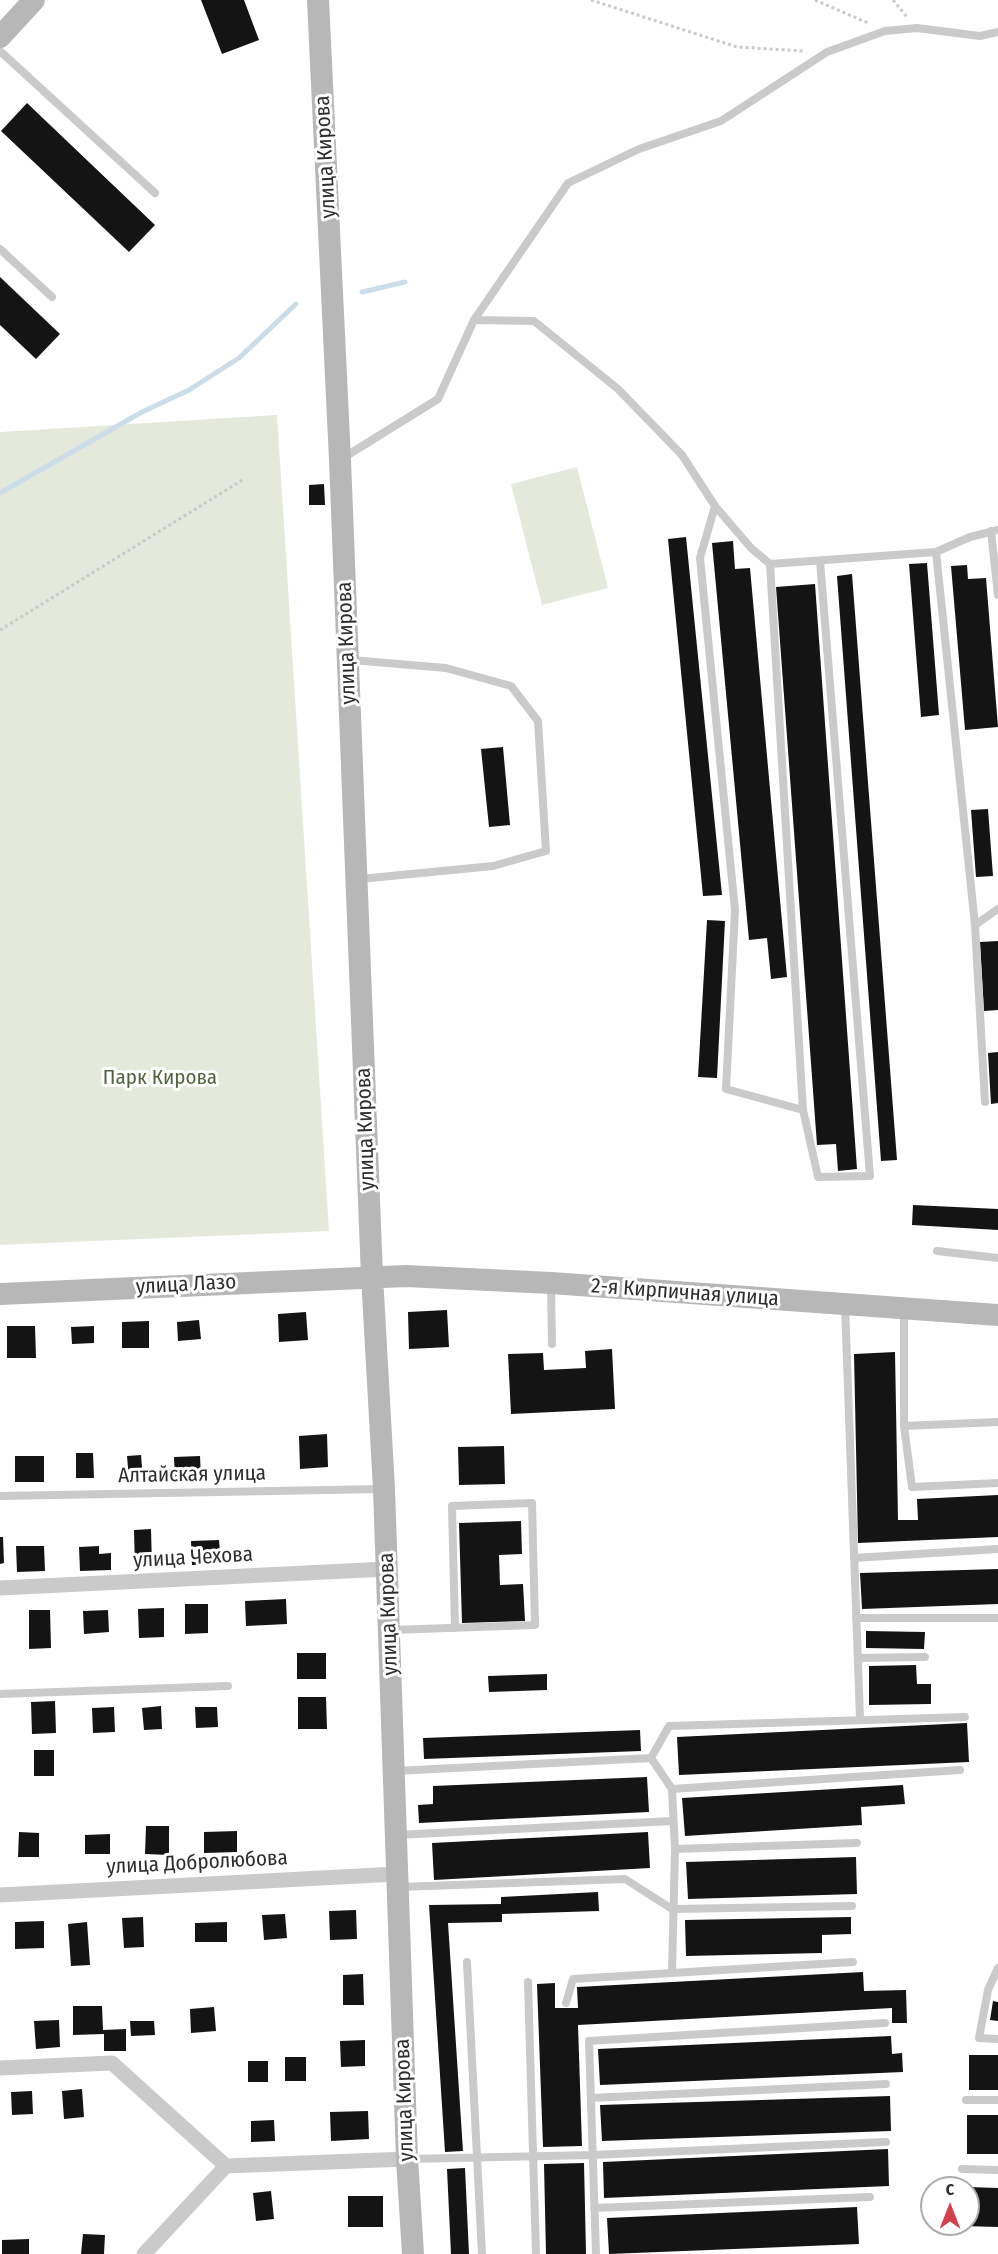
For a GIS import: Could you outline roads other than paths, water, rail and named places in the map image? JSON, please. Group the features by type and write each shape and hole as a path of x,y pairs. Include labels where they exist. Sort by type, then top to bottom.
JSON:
{"main road":[{"path":"0,37 34,0"},
{"name":"улица Кирова","path":"317,1 340,460 372,1276 384,1489 407,2159 413,2254"},
{"name":"2-я Кирпичная улица","path":"372,1276 551,1283 998,1315"},
{"name":"улица Лазо","path":"0,1294 372,1276"}],"street":[{"name":"улица Чехова","path":"0,1588 387,1569"},
{"name":"улица Добролюбова","path":"0,1895 397,1881"},
{"path":"0,2068 112,2063 226,2166 407,2159"},
{"path":"144,2254 226,2166"}],"lane":[{"path":"340,460 438,399 474,320 568,183 639,149 721,121 827,52 885,31 916,28 980,36 998,32"},
{"path":"0,51 155,193"},
{"path":"0,249 52,297"},
{"path":"474,320 534,321 618,389 682,455 715,506 751,548 770,564 936,552 970,537 994,531 998,595"},
{"path":"715,506 700,558 735,910 726,1089 803,1110"},
{"path":"936,552 975,924 985,1102"},
{"path":"770,564 803,1110 818,1178 870,1176 820,561"},
{"path":"347,659 446,668 511,686 538,721 546,851 493,866 356,880"},
{"path":"975,924 998,909"},
{"path":"937,1251 998,1257"},
{"path":"551,1283 552,1344"},
{"path":"845,1304 860,1718"},
{"path":"904,1309 904,1426 912,1487 998,1483"},
{"path":"904,1426 998,1422"},
{"name":"Алтайская улица","path":"0,1496 384,1489"},
{"path":"390,1630 455,1628 535,1625 532,1503 452,1506 455,1628"},
{"path":"854,1558 998,1549"},
{"path":"856,1618 998,1617"},
{"path":"858,1658 925,1657"},
{"path":"0,1694 228,1686"},
{"path":"651,1758 669,1726 860,1718 965,1717"},
{"path":"393,1771 651,1758"},
{"path":"651,1758 672,1789 675,1849 672,1973"},
{"path":"672,1789 960,1770"},
{"path":"396,1835 672,1821"},
{"path":"675,1849 857,1843"},
{"path":"397,1881 625,1879 672,1909 852,1906"},
{"path":"467,1962 482,2254"},
{"path":"566,2003 573,1979 853,1962"},
{"path":"998,1968 988,1990 979,2038 998,2038"},
{"path":"528,1983 536,2254"},
{"path":"988,1990 998,1990"},
{"path":"596,2254 589,2041 885,2023"},
{"path":"591,2098 886,2084"},
{"path":"966,2100 998,2100"},
{"path":"407,2159 593,2155 886,2142"},
{"path":"962,2169 998,2170"},
{"path":"594,2208 870,2197"}],"waterway":[{"path":"362,292 405,282"},
{"path":"0,493 142,412 189,390 239,358 296,304"}],"park label":[{"name":"Парк Кирова","path":"160,1078"}]}
